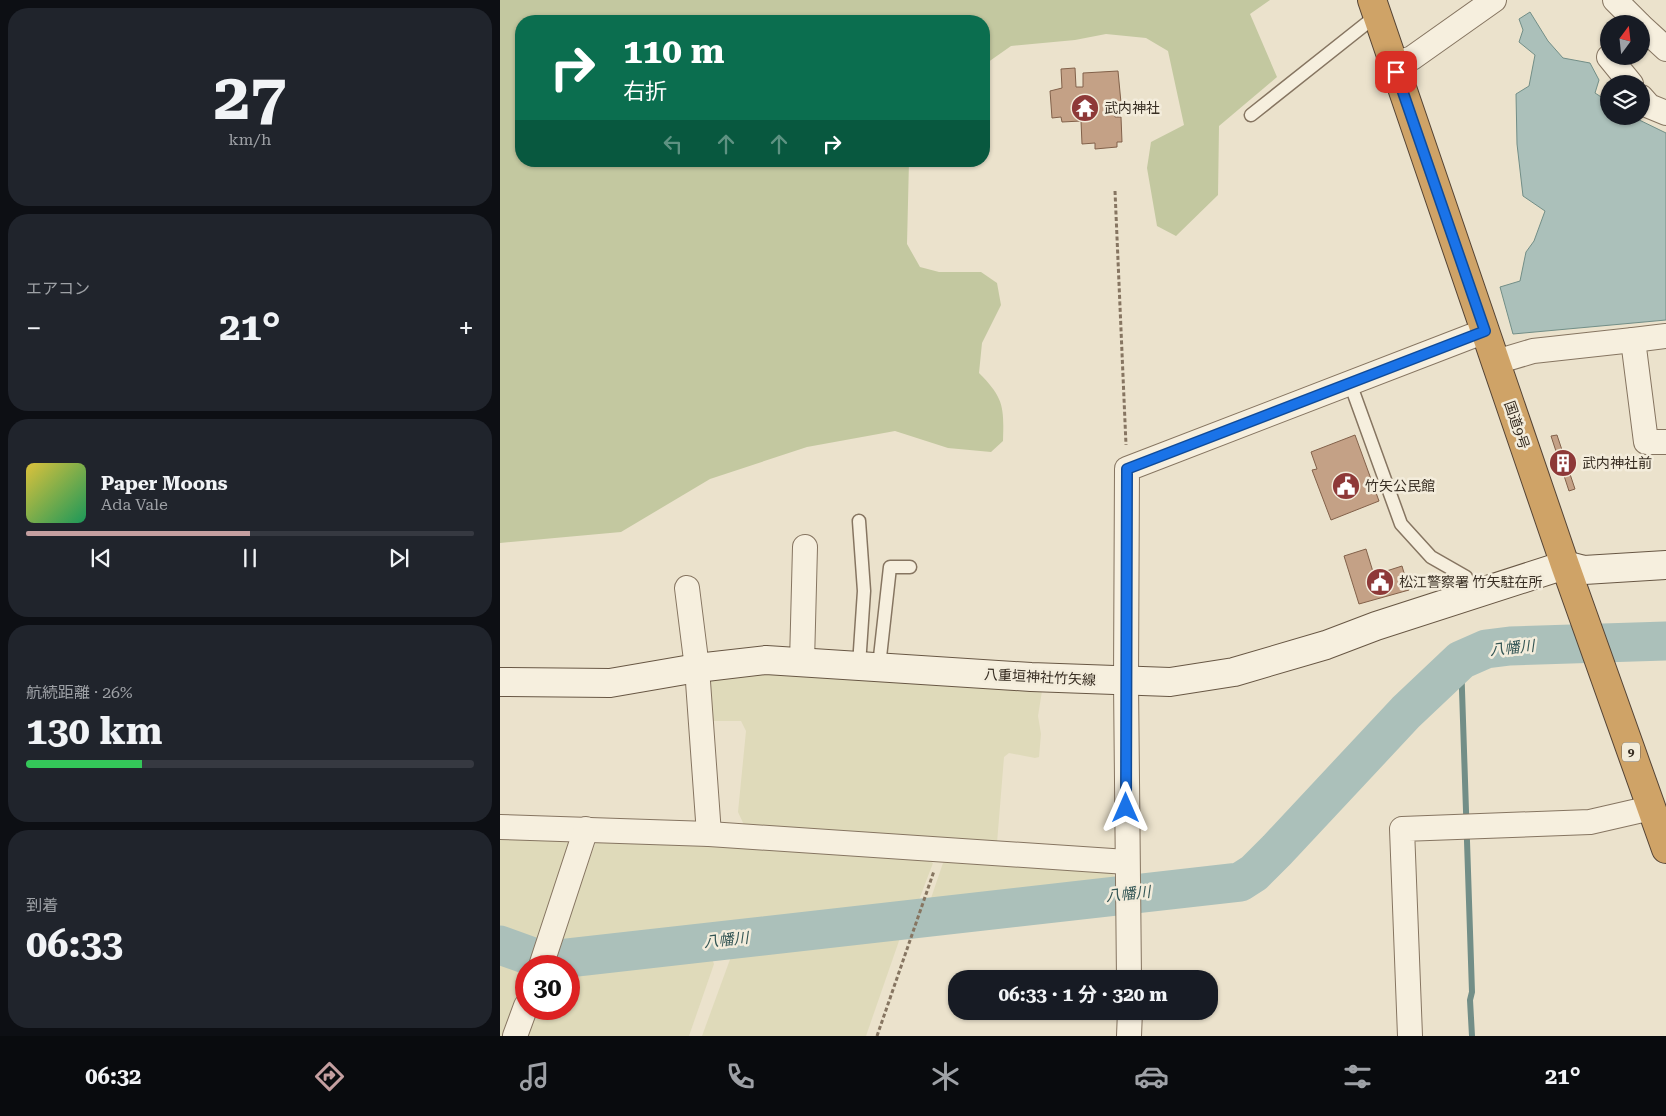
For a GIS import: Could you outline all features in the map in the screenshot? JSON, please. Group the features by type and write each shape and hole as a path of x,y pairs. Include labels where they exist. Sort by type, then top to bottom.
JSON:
{"highway":[{"name":"国道9号","path":"1374,8 1596,655 1666,849"}],"main road":[{"path":"1565,565 1584,570 1666,565"},
{"name":"八重垣神社竹矢線","path":"500,682 610,683 697,668 766,660 1126,682 1170,682 1234,672 1326,645 1376,626 1565,565"}],"street":[{"path":"1394,65 1412,58 1494,0"},
{"path":"1615,0 1630,15"},
{"path":"1650,35 1666,50"},
{"path":"1616,65 1624,75"},
{"path":"1650,106 1666,114"},
{"path":"1129,970 1126,682 1127,469 1485,331"},
{"path":"1496,362 1533,351 1666,336"},
{"path":"1633,340 1646,442 1666,442"},
{"path":"802,662 805,547"},
{"path":"687,588 697,668 709,834"},
{"path":"1410,1036 1402,829 1590,822 1651,808"},
{"path":"500,826 709,834 1127,862"},
{"path":"545,955 586,829"},
{"path":"515,1036 521,1020"},
{"path":"1130,1020 1130,1036"}],"lane":[{"path":"1251,115 1374,8"},
{"path":"1350,383 1401,524 1431,557 1466,577 1473,594"},
{"path":"859,521 870,665"},
{"path":"870,665 890,567 910,567"}],"path":[{"path":"1115,191 1127,469"},
{"path":"877,1036 941,850"}],"shaded area":[{"path":"761,673 1042,691 1038,716 1041,734 1039,757 1035,758 1009,753 1004,757 997,843 744,825 738,812 746,731 741,721 713,721 708,682 710,678"},
{"path":"563,837 572,841 537,943 534,944 500,933 500,840"},
{"path":"608,840 927,860 933,863 916,908 912,909 564,945 560,935 596,842"},
{"path":"951,860 1113,872 1115,885 1113,888 937,907 929,904 943,863"},
{"path":"897,934 900,938 866,1036 702,1036 732,954 736,950"},
{"path":"699,951 711,956 714,964 689,1036 522,1036 528,1020 580,1020 580,965"},
{"path":"500,953 515,958 515,1012 507,1036 500,1036"}],"green space":[{"path":"500,0 1270,0 1250,14 1277,77 1219,126 1218,195 1176,236 1157,226 1147,168 1151,142 1184,125 1168,51 1146,38 1106,34 1075,40 1011,46 990,61 990,15 515,15 515,167 909,167 907,244 920,267 939,272 981,272 997,283 1001,305 982,343 979,373 993,389 1001,404 1003,441 991,452 948,448 895,431 807,447 710,479 621,532 500,543"}],"water":[{"path":"1530,12 1548,41 1563,58 1590,63 1599,80 1595,93 1600,96 1600,125 1650,125 1666,133 1666,320 1513,334 1500,287 1520,281 1526,252 1534,241 1545,211 1523,196 1517,144 1516,94 1529,86 1535,55 1519,42 1523,30 1519,19"},
{"path":"1666,631 1666,647 1618,648 1612,634"}],"building":[{"name":"武内神社","path":"1075,68 1076,87 1083,87 1083,73 1118,71 1121,103 1118,104 1119,112 1115,112 1115,117 1121,117 1122,142 1117,142 1117,147 1095,149 1095,143 1082,144 1081,121 1062,122 1061,117 1052,118 1050,91 1062,88 1061,69"},
{"name":"竹矢公民館","path":"1355,435 1379,501 1331,520 1312,470 1317,469 1311,452"},
{"name":"武内神社前","path":"1557,435 1575,489 1569,491 1551,436"},
{"name":"松江警察署 竹矢駐在所","path":"1366,549 1374,575 1402,566 1409,590 1359,604 1344,556"}],"waterway":[{"name":"八幡川","path":"500,945 536,958 550,960 1240,882 1254,873 1277,850 1406,712 1461,660 1486,649 1510,646 1666,641"},
{"path":"1461,660 1472,1036"}],"place":[{"name":"武内神社","path":"1085,108"},
{"name":"武内神社前","path":"1563,463"},
{"name":"竹矢公民館","path":"1346,486"},
{"name":"松江警察署 竹矢駐在所","path":"1380,582"}],"route":[{"path":"1126,808 1127,469 1485,331 1396,72"}]}
